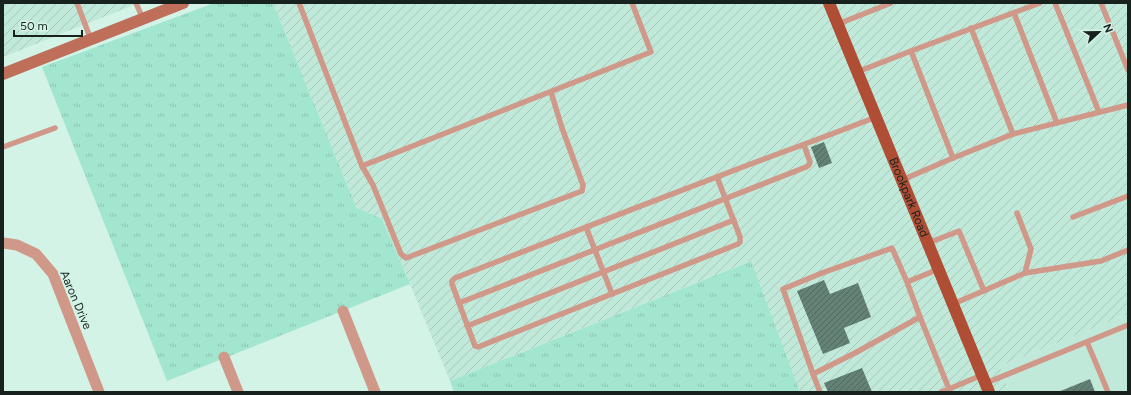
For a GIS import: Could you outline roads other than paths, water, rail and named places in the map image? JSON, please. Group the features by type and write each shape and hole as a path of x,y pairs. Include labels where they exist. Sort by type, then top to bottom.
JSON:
{"main road":[{"path":"3,74 183,3"},
{"name":"Brookpark Road","path":"829,3 986,383"}],"street":[{"name":"Aaron Drive","path":"3,243 17,244 36,254 53,274 99,392"},
{"path":"343,311 375,392"},
{"path":"224,357 238,392"}],"lane":[{"path":"77,3 91,40"},
{"path":"136,3 143,19"},
{"path":"299,3 362,166 373,185 401,254 406,258 582,191 583,185 562,128 551,92"},
{"path":"362,166 651,52 632,3"},
{"path":"838,24 891,3"},
{"path":"858,72 1040,3"},
{"path":"1055,3 1099,112"},
{"path":"1101,3 1128,70"},
{"path":"1014,12 1057,123"},
{"path":"971,28 1013,134"},
{"path":"911,51 953,158"},
{"path":"902,180 1013,134 1128,105"},
{"path":"717,177 740,237 740,242 738,244 478,347 475,346 452,284 452,281 455,278 586,227 717,177 804,145 876,117"},
{"path":"3,147 55,128"},
{"path":"459,303 809,165 810,162 804,145"},
{"path":"1073,217 1128,196"},
{"path":"1017,214 1031,249 1025,273"},
{"path":"467,326 734,220"},
{"path":"586,227 612,294"},
{"path":"928,243 959,231 984,291"},
{"path":"820,392 783,289 822,273 892,248 949,390"},
{"path":"953,304 1025,273 1101,261 1128,250"},
{"path":"906,282 939,269"},
{"path":"813,374 855,353 920,316"},
{"path":"941,392 986,383 1128,325"},
{"path":"1087,342 1108,392"}]}
